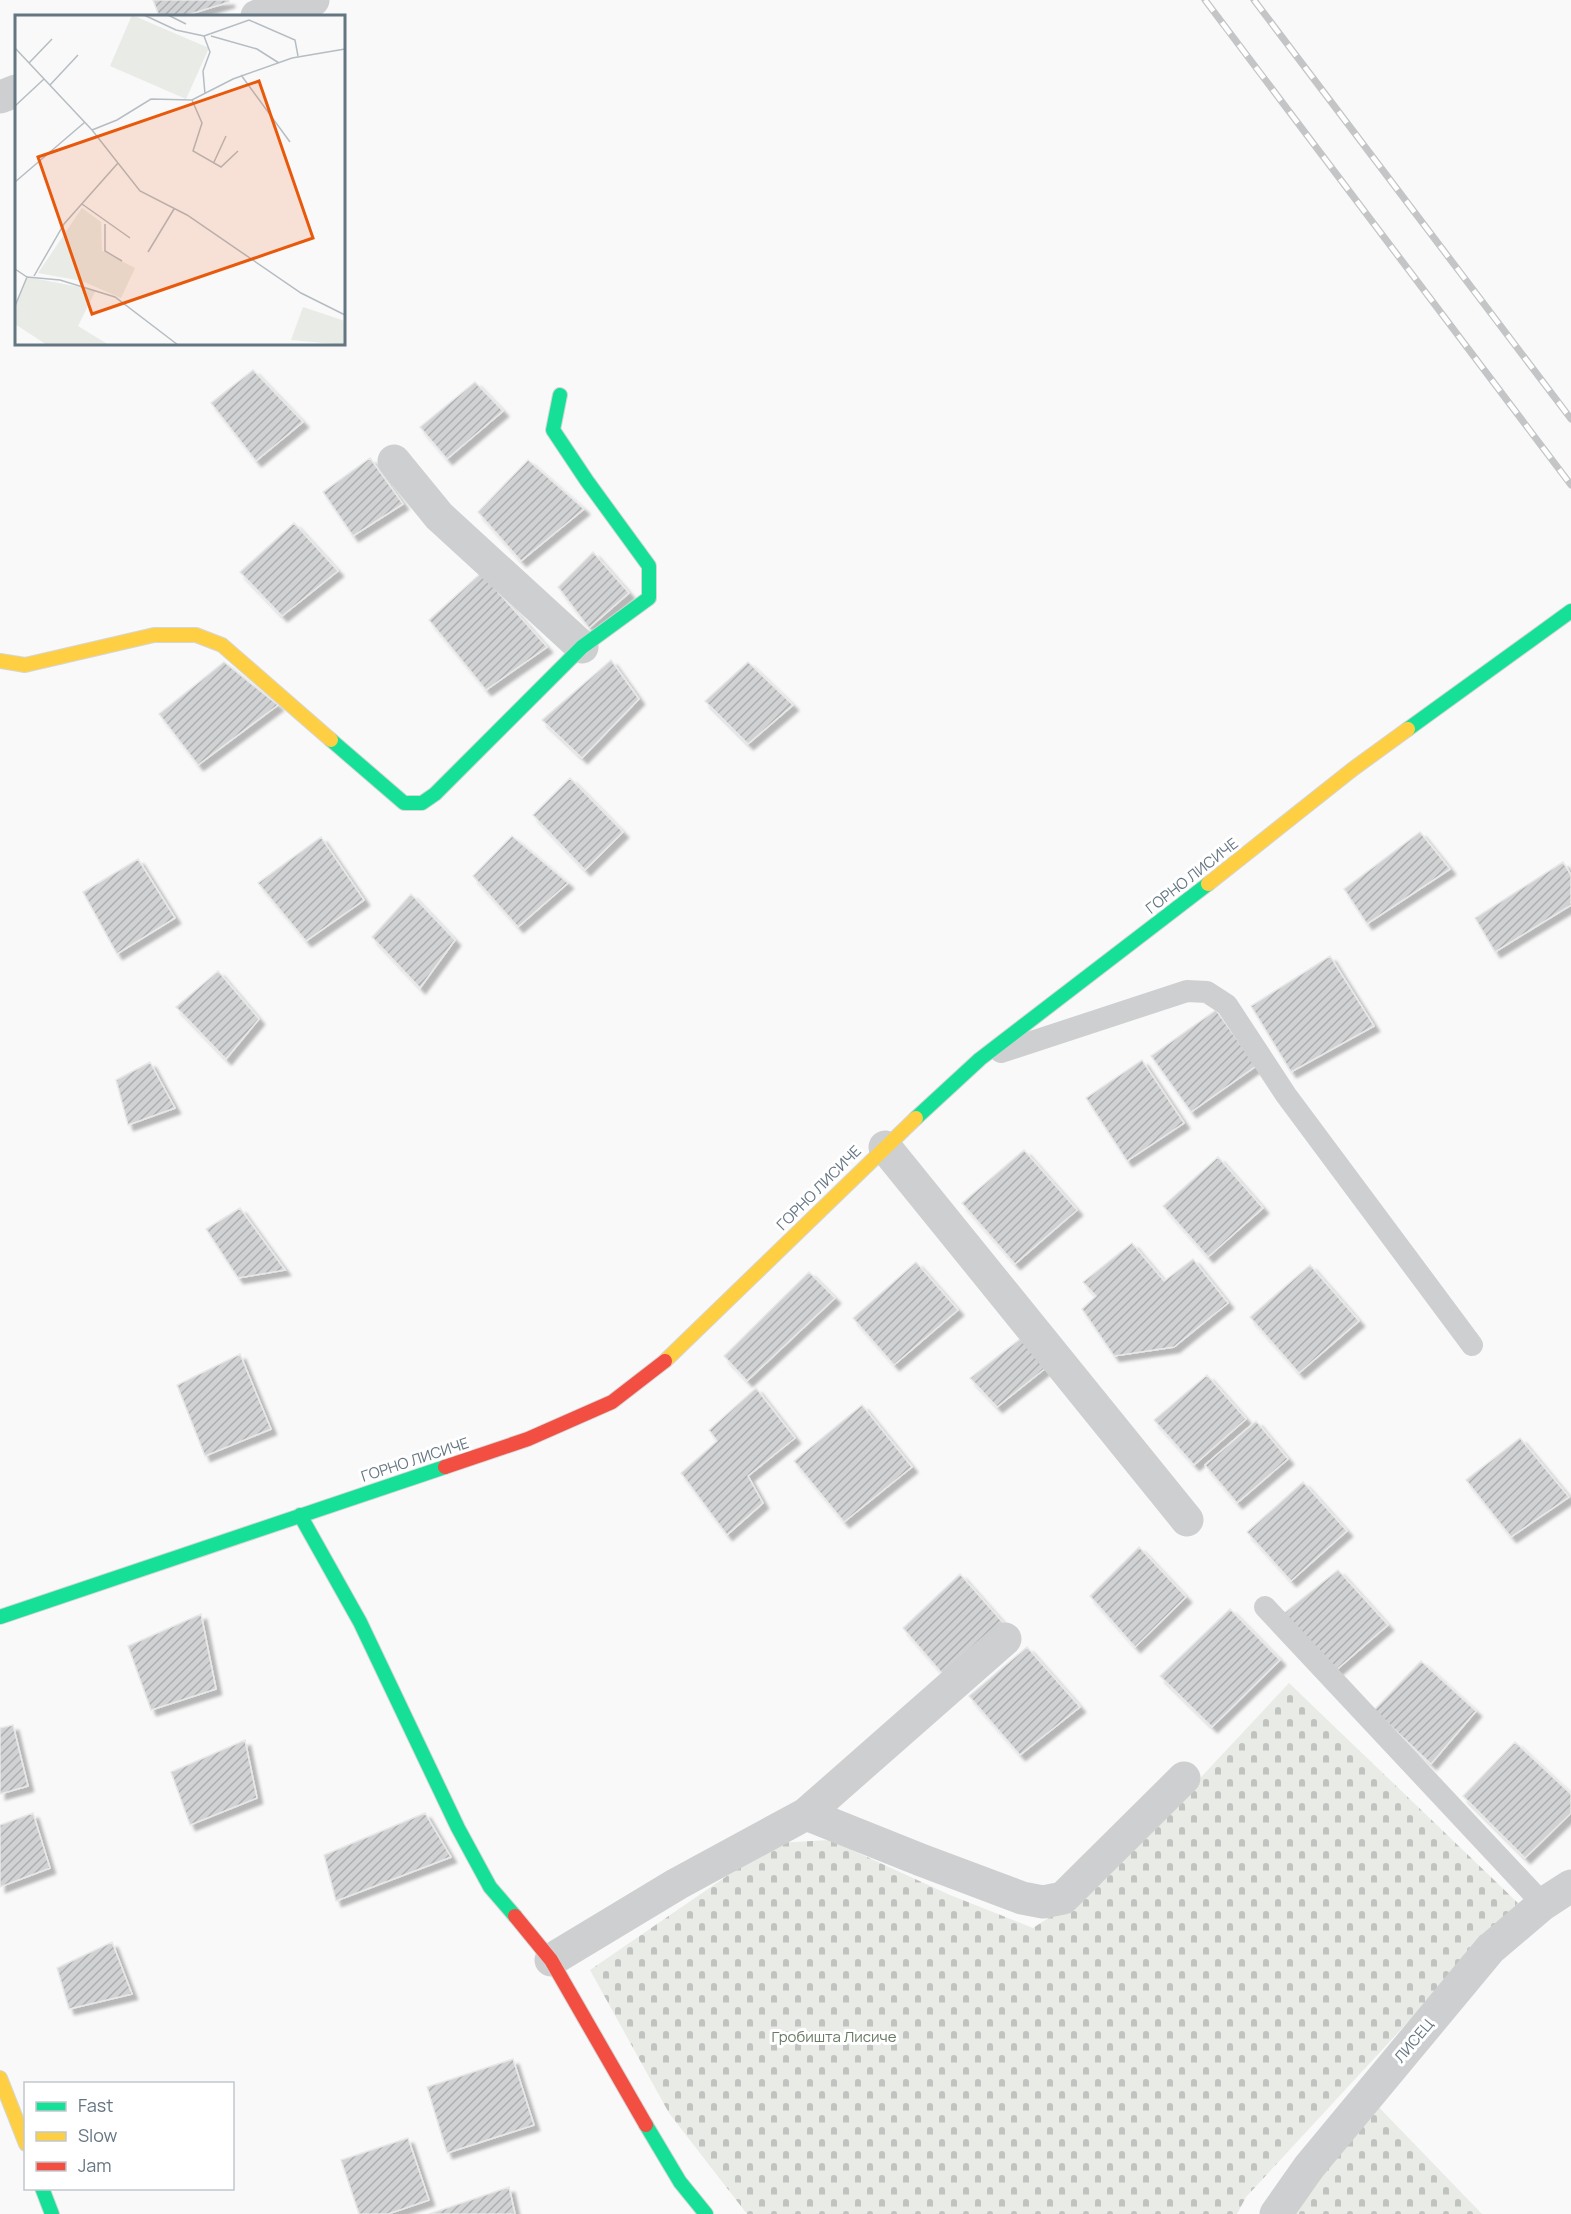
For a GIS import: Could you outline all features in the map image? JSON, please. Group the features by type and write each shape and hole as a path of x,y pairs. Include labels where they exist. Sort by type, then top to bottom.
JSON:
{"street":[{"path":"260,15 313,0"},
{"path":"0,97 15,91"},
{"path":"0,661 25,665 154,635 196,635 222,645 404,803 422,803 435,794 582,647 649,598 649,566 587,481 554,430 560,394"},
{"path":"394,461 439,516 582,647"},
{"name":"ГОРНО ЛИСИЧЕ","path":"0,1617 528,1439 612,1402 668,1359 885,1147 980,1059 1139,939 1353,769 1571,611"},
{"path":"885,1147 1186,1520"},
{"path":"300,1515 360,1622 458,1828 490,1887 551,1960 680,2182 706,2214"},
{"path":"551,1960 677,1884 806,1814 1005,1639"},
{"path":"806,1814 1022,1898 1042,1902 1063,1898 1184,1778"},
{"name":"ЛИСЕЦ","path":"1275,2214 1309,2167 1490,1949 1543,1904 1571,1886"},
{"path":"0,2078 24,2139"},
{"path":"43,2190 52,2214"}],"lane":[{"path":"980,1059 1187,991 1207,992 1227,1005 1286,1095 1472,1345"},
{"path":"1266,1607 1543,1904"}],"green space":[{"name":"Гробишта Лисиче","path":"1289,1683 1518,1903 1246,2197 1237,2214 747,2214 669,2113 590,1970 775,1843 830,1840 950,1895 1033,1928 1103,1882"},
{"path":"1368,2096 1482,2214 1276,2214"}],"building":[{"path":"153,0 229,0 229,2 187,15 159,15"},
{"path":"253,370 303,422 256,461 211,403"},
{"path":"475,382 503,411 447,459 420,427"},
{"path":"370,458 403,504 353,536 323,492"},
{"path":"528,460 584,509 521,561 478,512"},
{"path":"294,523 338,571 282,616 240,572"},
{"path":"593,552 629,593 589,628 558,587"},
{"path":"481,573 547,647 486,690 429,620"},
{"path":"611,660 639,699 582,758 542,720"},
{"path":"224,662 278,705 198,765 159,714"},
{"path":"748,662 793,705 748,744 705,701"},
{"path":"570,778 623,832 585,870 533,815"},
{"path":"1420,832 1450,869 1367,924 1344,889"},
{"path":"512,836 568,883 518,927 473,876"},
{"path":"321,837 364,900 306,941 258,883"},
{"path":"138,859 175,918 117,954 83,892"},
{"path":"1563,862 1571,875 1571,905 1495,952 1475,918"},
{"path":"411,894 455,940 420,988 372,937"},
{"path":"1330,956 1374,1026 1291,1072 1251,1006"},
{"path":"218,971 259,1019 226,1059 176,1007"},
{"path":"1216,1010 1256,1066 1191,1112 1151,1056"},
{"path":"1142,1060 1184,1123 1127,1161 1086,1098"},
{"path":"150,1062 175,1108 128,1125 116,1080"},
{"path":"1024,1150 1077,1210 1015,1264 962,1203"},
{"path":"1218,1157 1263,1208 1208,1257 1163,1206"},
{"path":"240,1208 285,1270 238,1278 206,1229"},
{"path":"1132,1243 1164,1281 1193,1259 1228,1303 1174,1347 1114,1356 1082,1309 1096,1296 1083,1282"},
{"path":"916,1262 958,1310 894,1365 853,1318"},
{"path":"1310,1265 1359,1321 1299,1373 1250,1317"},
{"path":"809,1272 835,1298 747,1381 724,1356"},
{"path":"1020,1339 1047,1367 997,1407 970,1378"},
{"path":"240,1354 271,1429 205,1456 177,1385"},
{"path":"1207,1375 1246,1419 1194,1465 1154,1420"},
{"path":"756,1388 795,1438 748,1476 763,1503 727,1535 681,1473 717,1441 709,1430"},
{"path":"862,1405 912,1467 844,1522 794,1461"},
{"path":"1256,1421 1288,1459 1237,1503 1205,1465"},
{"path":"1520,1438 1569,1497 1511,1537 1466,1480"},
{"path":"1303,1482 1347,1531 1291,1581 1247,1532"},
{"path":"1139,1547 1186,1597 1135,1647 1090,1596"},
{"path":"1338,1570 1388,1625 1335,1671 1284,1613"},
{"path":"960,1574 1006,1626 946,1678 903,1628"},
{"path":"1230,1609 1280,1660 1212,1727 1160,1676"},
{"path":"201,1614 216,1689 151,1710 128,1646"},
{"path":"1027,1647 1080,1707 1020,1755 969,1696"},
{"path":"1421,1661 1476,1711 1431,1764 1374,1710"},
{"path":"13,1725 28,1786 0,1794 0,1728"},
{"path":"245,1740 257,1798 190,1825 171,1772"},
{"path":"1515,1742 1571,1794 1571,1813 1525,1858 1463,1796"},
{"path":"33,1813 50,1868 0,1887 0,1825"},
{"path":"425,1813 451,1857 336,1901 324,1855"},
{"path":"112,1942 132,1994 69,2009 57,1968"},
{"path":"513,2059 534,2125 447,2153 427,2087"},
{"path":"408,2138 429,2200 388,2214 359,2214 341,2160"},
{"path":"509,2187 515,2214 429,2214"}],"railway":[{"path":"1205,0 1571,485"},
{"path":"1254,0 1571,419"}],"traffic: fast":[{"path":"331,740 404,803 422,803 435,794 582,647 649,598 649,566 553,430 560,395"},
{"path":"1408,729 1571,611"},
{"path":"916,1118 980,1059 1208,884"},
{"path":"0,1617 445,1467"},
{"path":"300,1515 360,1622 458,1828 490,1887 515,1916"},
{"path":"646,2125 680,2182 706,2214"},
{"path":"43,2190 52,2214"}],"traffic: slow":[{"path":"0,661 25,665 154,635 196,635 222,645 331,740"},
{"path":"1208,884 1353,769 1408,729"},
{"path":"665,1361 916,1118"},
{"path":"0,2078 24,2139"}],"traffic: jam":[{"path":"445,1467 528,1439 612,1402 665,1361"},
{"path":"515,1916 551,1960 646,2125"}]}
